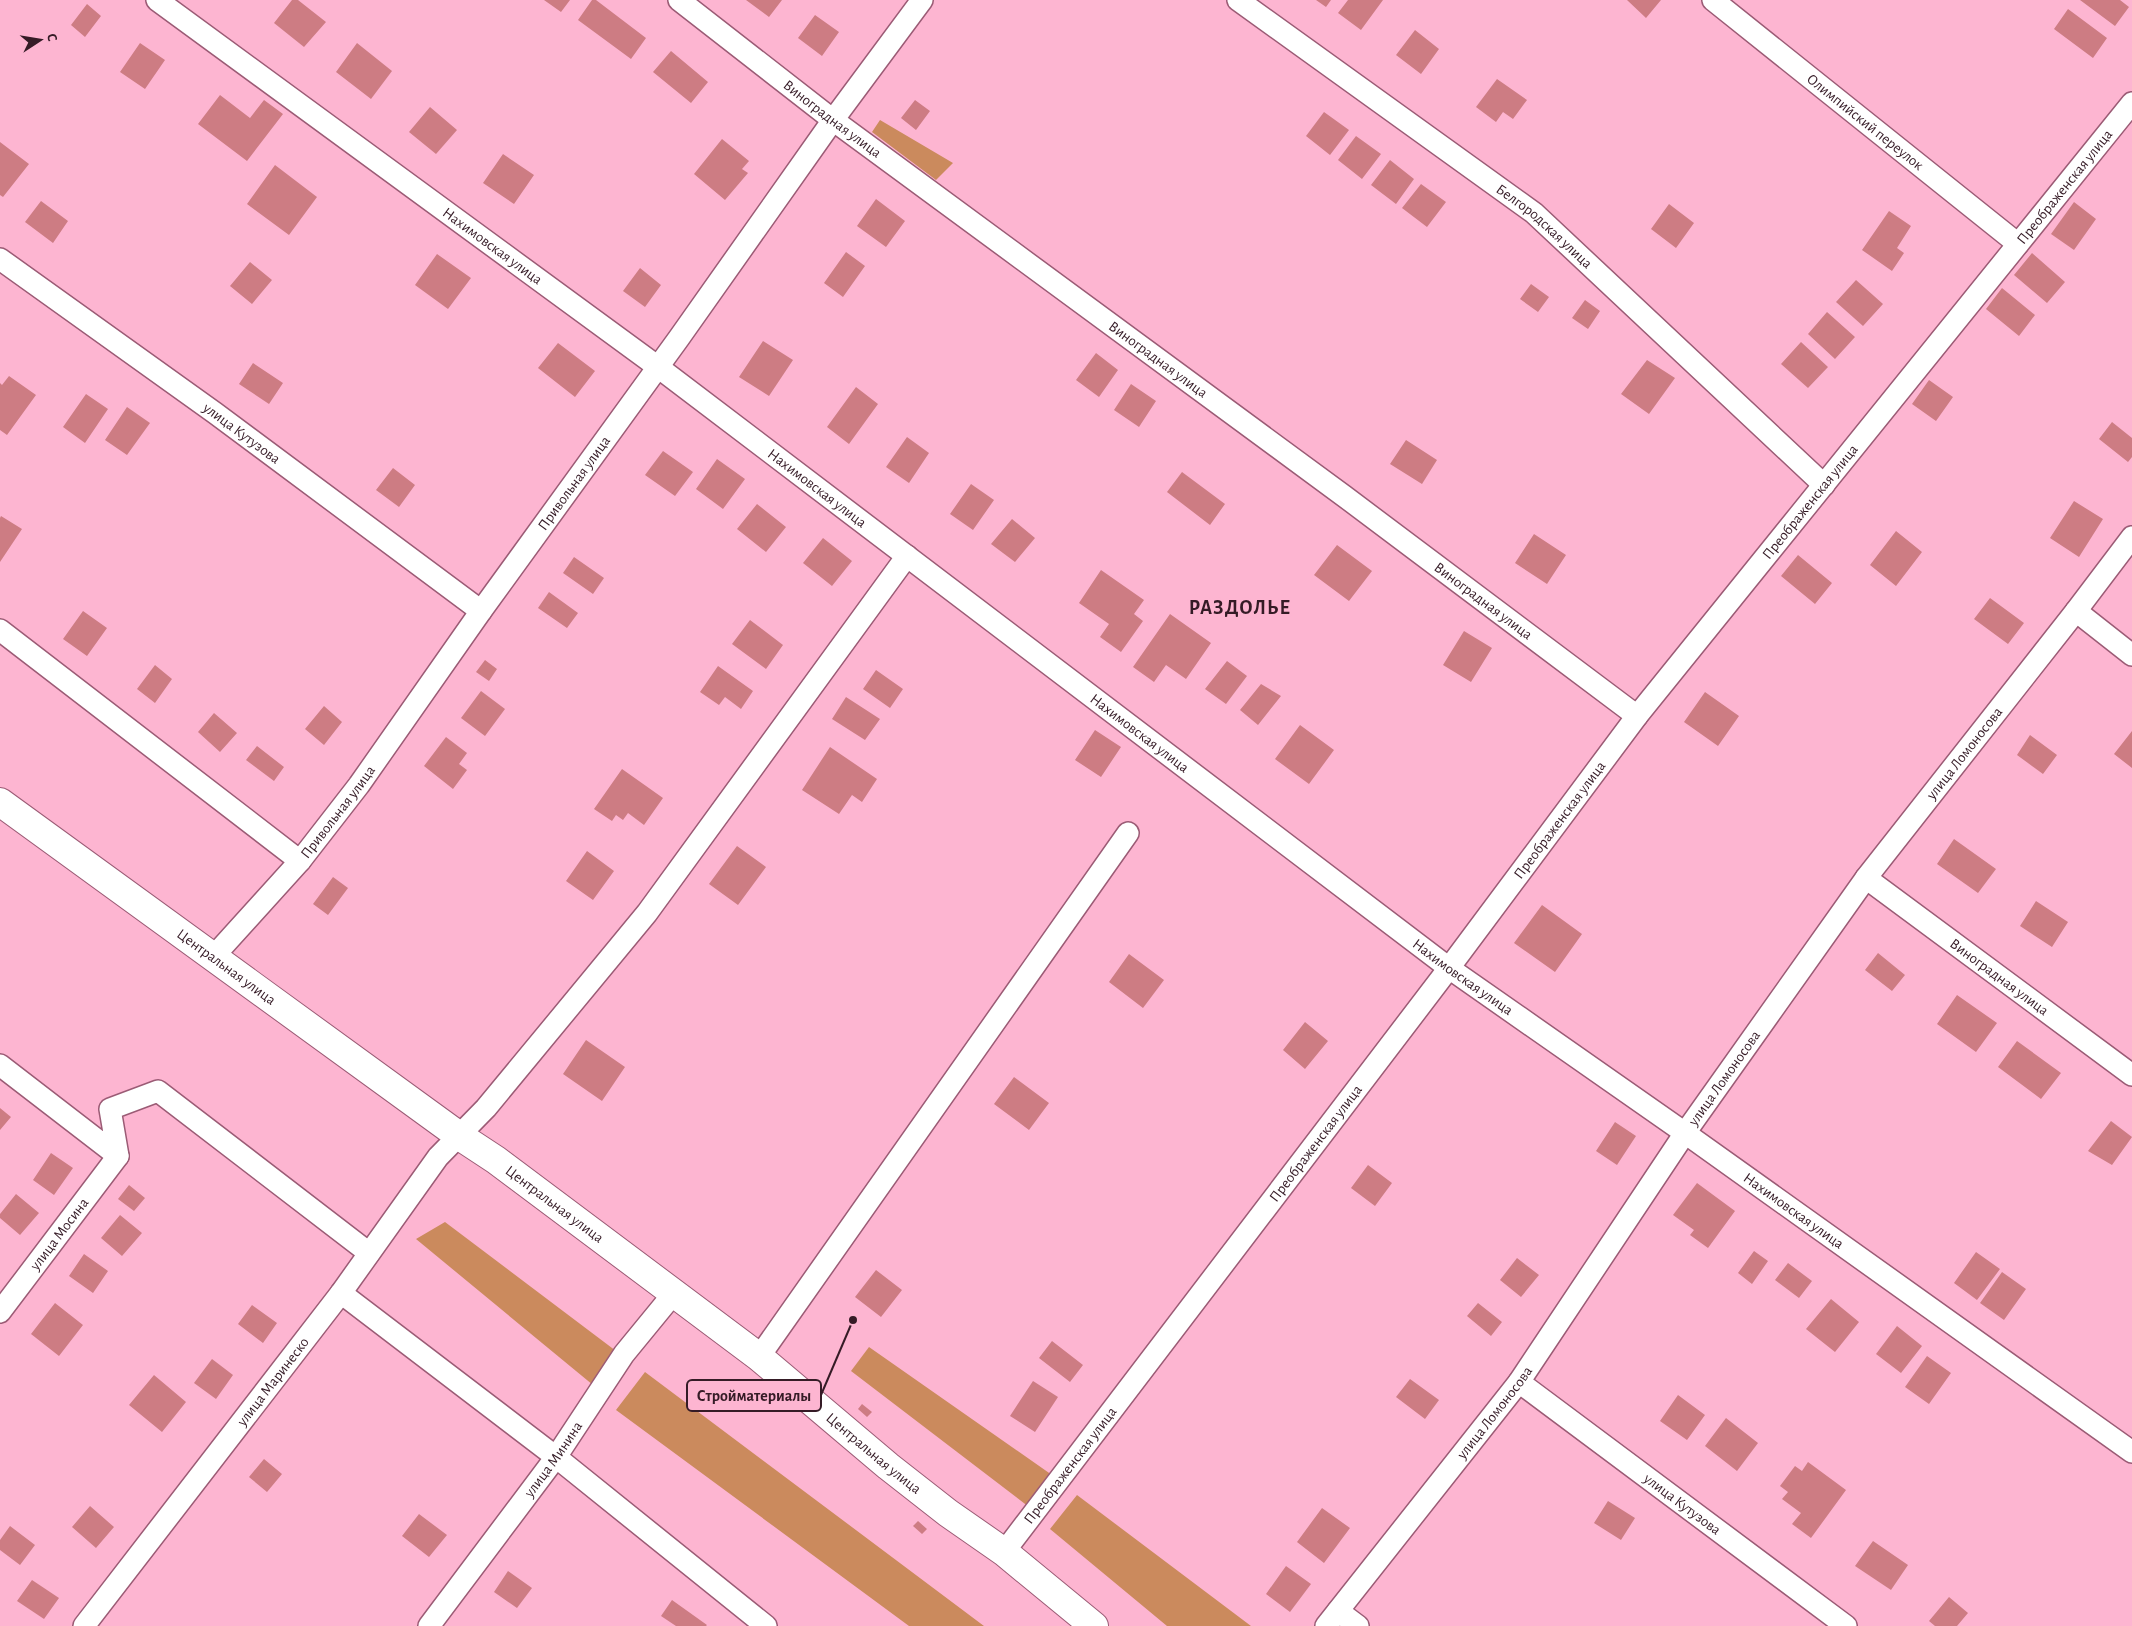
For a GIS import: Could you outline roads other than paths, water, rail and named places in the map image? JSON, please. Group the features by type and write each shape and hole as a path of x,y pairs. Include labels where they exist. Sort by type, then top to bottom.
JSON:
{"main road":[{"name":"Центральная улица","path":"0,802 458,1135 496,1160 674,1292 759,1357 948,1513 1004,1552 1094,1626"}],"street":[{"name":"Нахимовская улица","path":"157,0 658,367 1449,968 1685,1133 2132,1452"},
{"name":"Виноградная улица","path":"679,0 833,120 1344,496 1638,716"},
{"name":"Привольная улица","path":"214,956 300,862 360,785 481,611 658,367 833,120 922,0"},
{"name":"Белгородская улица","path":"1238,0 1534,213 1824,485"},
{"name":"Олимпийский переулок","path":"1713,0 2018,244"},
{"name":"Преображенская улица","path":"1004,1552 1449,968 1638,716 2132,103"},
{"name":"улица Кутузова","path":"0,259 215,413 481,611"},
{"name":"улица Ломоносова","path":"1332,1619 1519,1382 1685,1133 1866,878 2132,537"},
{"path":"458,1135 486,1108 647,913 907,556"},
{"path":"2076,611 2132,655"},
{"path":"0,630 300,862"},
{"path":"759,1357 1128,833"},
{"name":"Виноградная улица","path":"1866,878 2132,1075"},
{"path":"0,1065 118,1156"},
{"path":"118,1156 110,1109 158,1091 369,1252"},
{"name":"улица Маринеско","path":"84,1626 341,1293 438,1157 458,1135"},
{"name":"улица Мосина","path":"0,1312 118,1156"},
{"name":"улица Минина","path":"429,1626 556,1457 624,1354 674,1292"},
{"path":"341,1293 556,1457 762,1625"},
{"name":"улица Кутузова","path":"1519,1382 1846,1626"},
{"path":"1332,1619 1358,1626"}],"place":[{"name":"Стройматериалы","path":"853,1320"}],"district":[{"name":"РАЗДОЛЬЕ","path":"1240,608"}]}
